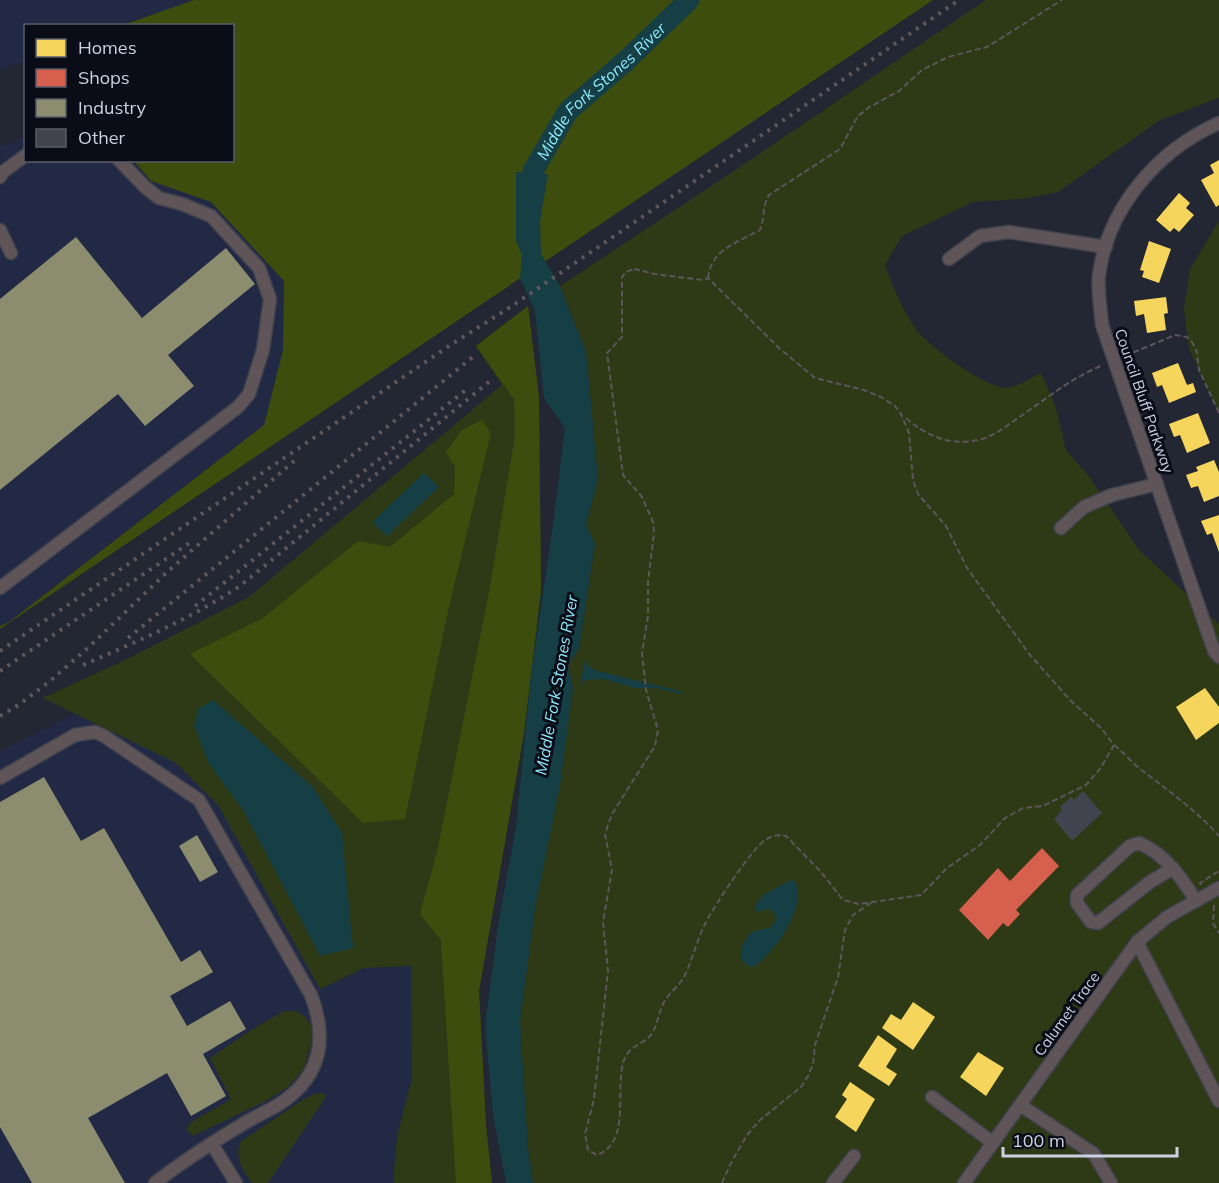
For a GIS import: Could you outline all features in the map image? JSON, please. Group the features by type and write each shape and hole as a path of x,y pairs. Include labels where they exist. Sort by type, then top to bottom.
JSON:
{"street":[{"name":"Council Bluff Parkway","path":"1219,123 1180,143 1137,185 1111,226 1099,276 1102,325 1214,651 1219,657"},
{"path":"0,177 3,172 24,156"},
{"path":"0,588 238,407 249,394 263,350 270,298 259,268 210,216 182,204 159,198 145,188 121,162"},
{"path":"0,230 11,253"},
{"path":"949,259 980,236 1009,232 1106,247"},
{"path":"1061,528 1084,507 1112,495 1157,484"},
{"path":"0,778 75,735 95,732 199,800 311,995 321,1025 317,1059 309,1076 283,1102 183,1162 155,1183"},
{"path":"1173,868 1150,882 1098,923 1091,922 1077,903 1077,895 1130,846 1139,843 1149,847 1173,868 1196,901"},
{"name":"Calumet Trace","path":"964,1183 1137,942 1167,917 1219,888"},
{"path":"1137,942 1219,1101"},
{"path":"932,1097 993,1143"},
{"path":"1020,1105 1094,1154 1111,1183"},
{"path":"212,1144 236,1183"},
{"path":"833,1183 854,1156"}],"path":[{"path":"708,278 712,260 719,252 760,230 763,224 763,207 770,195 840,149 855,119 868,108 899,91 922,70 948,57 987,47 1062,0"},
{"path":"708,278 703,280 634,269 626,272 622,277 622,337 607,352 623,475 638,489 653,522 654,533 648,582 648,616 642,653 646,690 658,730 657,740 648,759 612,814 605,834 612,870 603,922 608,971 599,1064 594,1099 585,1134 591,1153 597,1155 604,1151 616,1137 620,1113 620,1083 625,1057 652,1034 664,1002 682,980 711,914 752,853 763,842 774,835 786,836 843,900 859,904 921,895 947,868 980,845 1005,818 1023,808 1043,806 1086,785 1100,769 1114,745"},
{"path":"708,278 779,348 811,374 829,382 864,390 881,397 895,406 921,431 935,438 953,442 983,439 1000,431 1074,380 1114,360 1175,335 1187,337 1192,342 1197,352 1199,370 1219,413"},
{"path":"902,414 909,433 913,480 918,494 946,526 967,567 1030,655 1071,701 1101,728 1114,745 1139,768 1170,790 1204,819 1219,836"},
{"path":"1202,886 1200,883 1219,871"},
{"path":"722,1183 747,1135 760,1120 801,1087 808,1076 813,1064 815,1045 838,977 845,930 857,911 877,900"},
{"path":"1213,903 1214,923 1219,933"}],"shaded area":[{"path":"0,0 194,0 126,24 24,24 24,61 0,70"},
{"path":"24,136 24,162 135,162 151,181 211,202 284,281 283,350 264,425 9,622 0,626 0,147"},
{"path":"190,654 364,968 412,965 412,1078 397,1137 393,1183 0,1183 0,751"}],"green space":[{"path":"194,0 933,0 0,629 0,626 9,622 264,425 283,350 284,281 211,202 151,181 135,162 234,162 234,24 126,24"},
{"path":"986,0 1219,0 1219,98 1160,120 1058,192 1022,199 973,202 902,236 885,265 898,298 915,328 958,365 986,382 1007,388 1041,373 1055,405 1066,450 1088,475 1139,550 1219,624 1219,1183 533,1183 528,1149 520,1022 535,908 573,688 568,666 579,648 595,544 586,525 598,480 586,352 560,286"},
{"path":"1219,221 1219,412 1189,349 1184,309 1190,269"},
{"path":"528,306 539,397 541,591 524,733 479,991 486,1125 492,1183 393,1183 397,1137 412,1078 411,966 364,968 320,989 218,805 176,763 43,698 127,659 249,597 502,385 476,346"},
{"path":"528,306 539,397 541,591 524,733 479,991 486,1125 492,1183 456,1183 441,940 420,914 437,852 490,587 515,436 514,399 476,346"},
{"path":"482,420 491,433 448,611 405,819 363,823 190,654 263,618 358,541 390,547 454,494 455,467 446,452 462,430"},
{"path":"284,1011 296,1011 306,1017 311,1026 311,1044 304,1069 288,1087 268,1100 193,1136 187,1130 190,1123 231,1099 210,1058"},
{"path":"323,1093 326,1097 268,1183 252,1183 240,1164 238,1153 240,1142 304,1099"}],"water":[{"path":"516,172 548,174 540,221 541,254 560,286 586,352 598,480 586,525 595,544 579,648 568,666 573,688 560,786 535,908 520,1022 528,1149 533,1183 506,1183 493,1115 485,1025 498,926 516,826 531,675 565,428 544,398 535,311 520,279 522,255 516,240"},
{"path":"424,473 439,487 387,536 372,522"},
{"path":"585,659 588,666 594,670 683,692 681,694 656,688 634,688 604,679 586,680 580,688"},
{"path":"213,700 313,787 342,833 353,948 320,956 243,810 209,764 194,726 198,709"},
{"path":"791,880 795,881 798,891 797,903 787,928 780,940 762,960 754,967 748,965 741,959 741,950 749,935 771,927 775,920 770,909 755,912 756,903 765,894"}],"building: Homes":[{"path":"1219,160 1219,205 1216,207 1201,180 1214,173 1210,165"},
{"path":"1179,193 1190,203 1186,208 1194,215 1179,232 1174,228 1170,232 1156,220"},
{"path":"1149,241 1171,249 1159,283 1142,277 1144,271 1140,270"},
{"path":"1166,297 1168,313 1164,314 1166,330 1147,333 1144,314 1136,316 1134,301"},
{"path":"1178,363 1187,385 1193,383 1196,392 1169,403 1162,385 1157,387 1152,373"},
{"path":"1198,413 1210,443 1187,453 1180,435 1174,437 1169,424"},
{"path":"1214,460 1219,472 1219,496 1204,502 1198,486 1191,488 1186,475 1198,471 1196,467"},
{"path":"1219,515 1219,552 1212,533 1207,535 1201,521"},
{"path":"1205,688 1219,707 1219,723 1196,740 1176,707"},
{"path":"913,1002 935,1017 913,1050 882,1028 891,1014 901,1020"},
{"path":"878,1035 897,1049 886,1067 897,1074 889,1086 858,1066"},
{"path":"978,1052 1004,1068 986,1096 960,1077"},
{"path":"850,1082 875,1099 856,1132 835,1117 847,1099 842,1095"}],"building: Shops":[{"path":"1042,848 1059,866 1016,910 1020,914 1008,927 1003,923 988,940 959,910 998,868 1010,881"}],"building: Industry":[{"path":"76,237 142,318 226,248 255,284 168,355 194,386 145,426 118,394 0,490 0,299"},
{"path":"44,777 81,841 104,828 181,962 200,950 213,972 170,996 187,1026 230,1001 246,1029 203,1054 226,1096 191,1116 167,1073 88,1118 125,1183 32,1183 0,1127 0,802"},
{"path":"197,835 218,872 200,882 179,846"}],"building: Other":[{"path":"1083,791 1102,813 1072,841 1054,819 1062,810 1060,807 1071,797 1074,800"}],"waterway":[{"name":"Middle Fork Stones River","path":"532,201 533,171 568,111 628,59 689,0"}],"railway":[{"path":"0,651 452,344 512,306 959,0"},
{"path":"128,638 474,356"},
{"path":"83,665 183,619 240,586 490,381"},
{"path":"195,606 467,389"},
{"path":"0,716 50,681 166,573 294,461"},
{"path":"0,671 194,540"}]}
